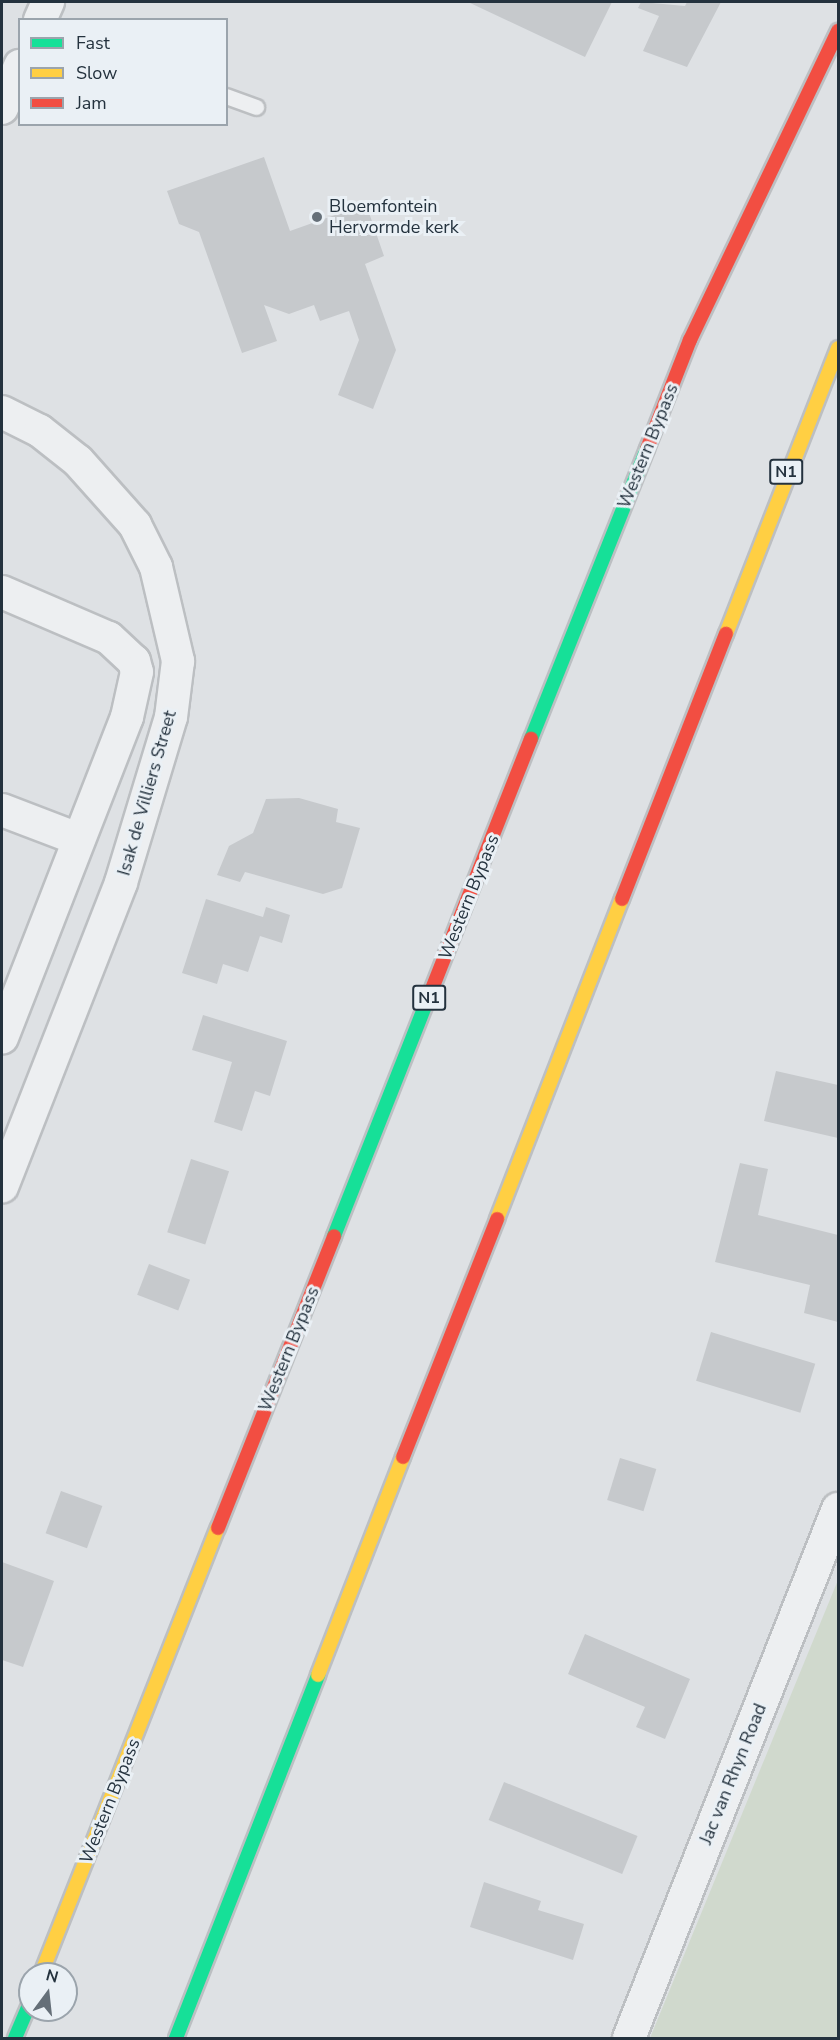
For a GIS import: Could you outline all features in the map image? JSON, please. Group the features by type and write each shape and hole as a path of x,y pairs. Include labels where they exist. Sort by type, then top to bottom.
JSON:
{"highway":[{"name":"Western Bypass","path":"46,1962 690,340 838,31"},
{"name":"N1","path":"176,2038 838,348"},
{"path":"15,2038 22,2022"}],"street":[{"path":"41,18 48,2"},
{"path":"2,108 18,71"},
{"name":"Isak de Villiers Street","path":"2,412 40,431 78,461 135,525 156,567 178,661 171,717 121,883 2,1187"},
{"path":"2,592 91,628 134,661 137,687 5,1018"},
{"path":"2,810 78,839"},
{"name":"Jac van Rhyn Road","path":"629,2038 838,1509"}],"lane":[{"path":"228,97 256,107"}],"shaded area":[{"path":"838,1580 838,2038 650,2038"}],"building":[{"path":"468,2 612,2 585,57"},
{"path":"641,2 685,6 687,2 721,2 687,67 643,51 659,16 638,8"},
{"path":"264,157 290,231 366,204 384,256 365,264 396,350 373,409 338,395 359,340 349,311 320,321 314,305 289,314 264,305 277,341 242,353 199,232 179,224 167,191"},
{"path":"299,798 338,809 336,822 360,828 342,888 323,894 245,872 240,882 217,875 229,846 253,833 266,799"},
{"path":"206,899 263,917 266,907 290,915 282,943 260,936 248,972 223,964 217,984 182,973"},
{"path":"203,1015 287,1041 270,1096 255,1091 242,1131 214,1122 232,1062 192,1050"},
{"path":"776,1071 838,1085 838,1138 764,1121"},
{"path":"191,1159 229,1171 205,1245 167,1232"},
{"path":"740,1163 768,1169 758,1215 838,1235 838,1322 804,1313 810,1285 715,1262"},
{"path":"149,1264 190,1280 178,1311 137,1295"},
{"path":"711,1332 815,1364 800,1413 696,1381"},
{"path":"620,1458 656,1469 643,1511 607,1500"},
{"path":"61,1491 102,1506 87,1548 46,1533"},
{"path":"2,1562 54,1581 23,1667 2,1660"},
{"path":"585,1634 690,1679 665,1739 636,1727 645,1707 568,1674"},
{"path":"504,1782 638,1836 622,1874 489,1820"},
{"path":"484,1882 541,1901 538,1910 584,1924 573,1960 470,1927"}],"traffic: fast":[{"path":"531,739 647,449"},
{"path":"334,1236 428,999"},
{"path":"176,2038 318,1675"},
{"path":"15,2038 22,2022"}],"traffic: slow":[{"path":"726,634 838,348"},
{"path":"497,1219 622,899"},
{"path":"318,1675 403,1457"},
{"path":"46,1962 218,1528"}],"traffic: jam":[{"path":"647,449 690,340 838,31"},
{"path":"622,899 726,634"},
{"path":"428,999 531,739"},
{"path":"403,1457 497,1219"},
{"path":"218,1528 334,1236"}],"place":[{"name":"Bloemfontein Hervormde kerk","path":"317,217"}]}
